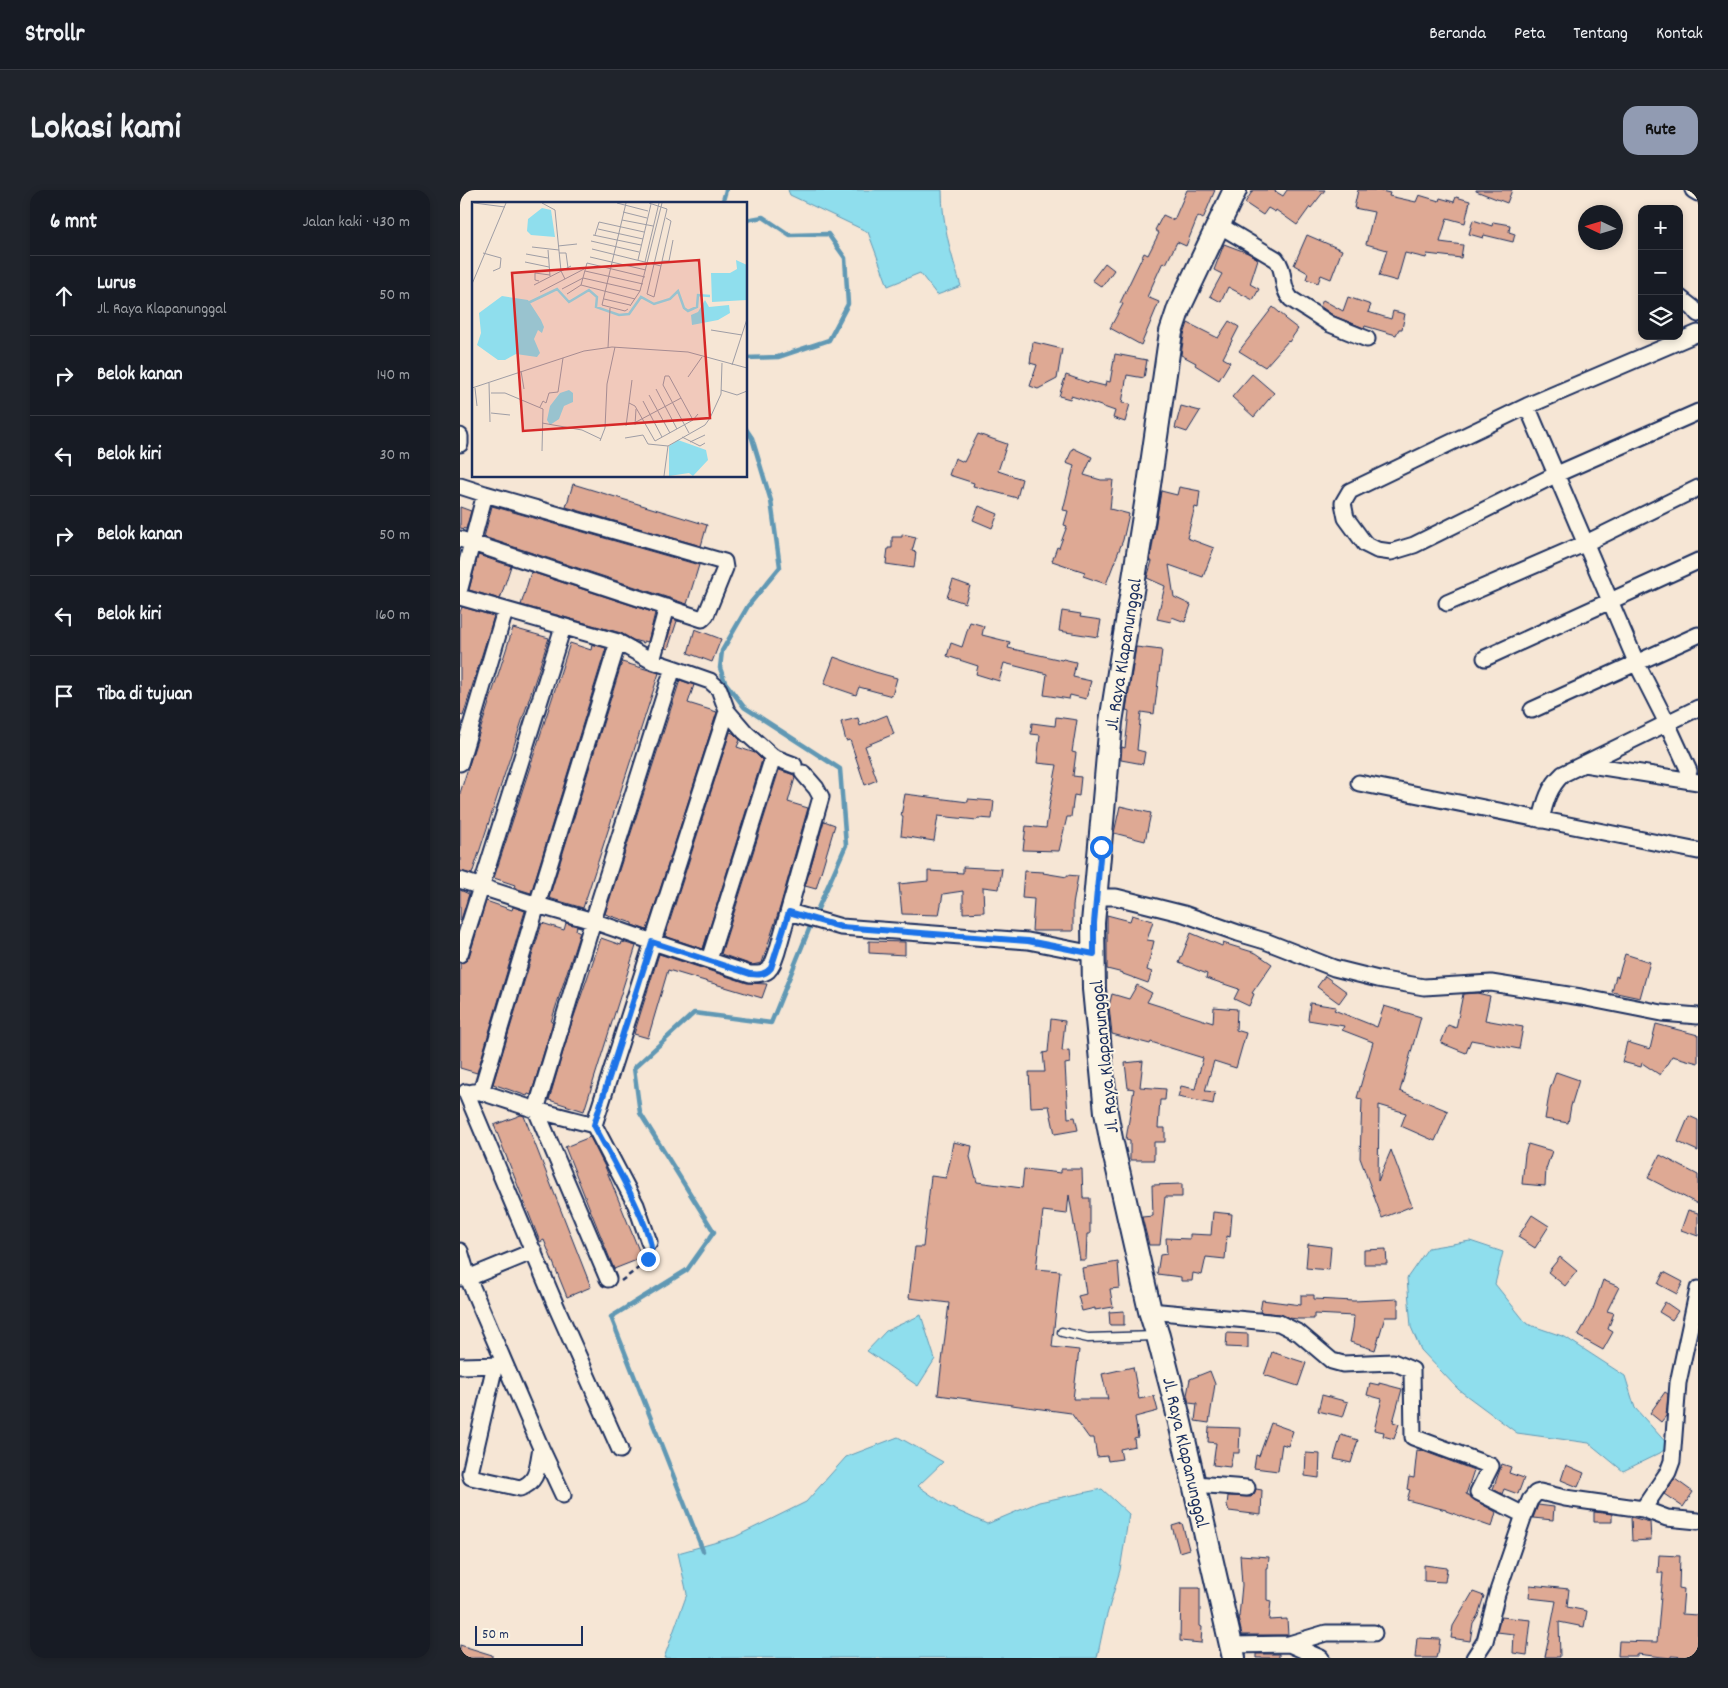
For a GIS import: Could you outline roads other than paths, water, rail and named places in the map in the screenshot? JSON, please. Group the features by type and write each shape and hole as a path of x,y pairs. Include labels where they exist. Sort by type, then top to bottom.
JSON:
{"street":[{"name":"Jl. Raya Klapanunggal","path":"1233,1651 1158,1336 1150,1311 1106,1112 1094,990 1094,954 1096,897 1111,722 1148,494 1171,332 1179,308 1234,190"},
{"path":"1693,190 1698,193"},
{"path":"1219,225 1276,259 1281,264 1283,285 1291,299 1330,324 1367,339"},
{"path":"1683,300 1698,314"},
{"path":"1698,333 1527,406 1350,491 1343,503 1346,518 1365,544 1377,550 1391,552 1414,545 1557,474 1698,412"},
{"path":"1527,406 1637,664 1693,776"},
{"path":"460,436 460,444"},
{"path":"460,486 724,562 725,568 706,614 702,618 466,541"},
{"path":"1447,603 1586,543 1698,488"},
{"path":"460,588 466,541 485,494"},
{"path":"1485,658 1698,561"},
{"path":"460,597 618,642 652,661 710,681 719,689 727,711 745,732 773,757 799,769 816,788 821,797 795,914 774,961 767,972 760,975 750,974 652,942 593,920 536,905 460,880"},
{"path":"652,661 667,608"},
{"path":"460,763 505,610"},
{"path":"460,954 563,627"},
{"path":"1532,710 1698,635"},
{"path":"482,1092 536,905 618,642"},
{"path":"608,1279 536,1110 593,920 673,668"},
{"path":"1541,820 1547,796 1555,782 1563,774 1698,708"},
{"path":"650,1242 636,1205 594,1125 727,711"},
{"path":"709,960 773,757"},
{"path":"1584,764 1693,776"},
{"path":"1359,783 1698,851"},
{"path":"1096,897 1116,897 1184,914 1265,941 1334,968 1378,979 1424,987 1491,983 1581,997 1662,1014 1698,1016"},
{"path":"795,914 841,927 1028,941 1094,954"},
{"path":"594,1125 536,1110 482,1092 463,1092 620,1450"},
{"path":"460,1251 464,1278 501,1365 563,1495"},
{"path":"464,1278 534,1251"},
{"path":"1643,1509 1668,1472 1672,1461 1678,1383 1698,1289"},
{"path":"1150,1311 1279,1324 1299,1333 1332,1361 1343,1364 1393,1362 1412,1370 1413,1437 1490,1466 1478,1492 1524,1515"},
{"path":"460,1366 501,1365"},
{"path":"501,1365 470,1473 471,1477 520,1488 528,1486 534,1481 540,1448"},
{"path":"1194,1484 1246,1488"},
{"path":"1474,1658 1485,1640 1497,1594 1524,1515 1536,1492 1643,1509 1667,1518 1698,1521"},
{"path":"1233,1651 1289,1644 1326,1633 1374,1633"},
{"path":"1289,1644 1321,1658"}],"lane":[{"path":"1062,1332 1088,1338 1158,1336"}],"water":[{"path":"788,190 942,190 948,239 961,286 937,295 920,273 888,286 868,232 790,195"},
{"path":"1470,1241 1503,1252 1495,1284 1527,1324 1565,1337 1625,1376 1635,1408 1669,1446 1660,1453 1623,1471 1589,1443 1517,1433 1459,1390 1421,1350 1411,1327 1407,1278 1428,1248"},
{"path":"921,1315 935,1359 918,1386 867,1351 886,1331"},
{"path":"898,1437 943,1462 918,1486 947,1506 987,1524 1039,1502 1102,1489 1129,1514 1120,1570 1104,1625 1097,1658 664,1658 687,1594 678,1553 735,1537 806,1502 846,1457"}],"waterway":[{"path":"723,202 726,190"},
{"path":"748,220 763,217 790,235 828,234 845,258 848,304 829,340 778,357 748,358"},
{"path":"703,1551 611,1317 687,1270 714,1232 640,1113 634,1068 694,1013 771,1023 846,845 840,769 744,707 725,682 720,668 722,651 748,606 780,567 771,501 752,438 748,432"}]}
